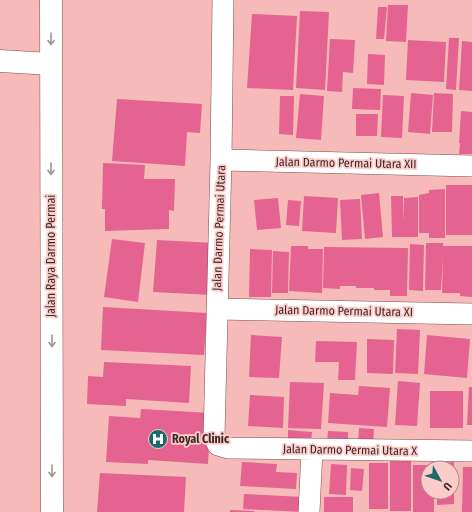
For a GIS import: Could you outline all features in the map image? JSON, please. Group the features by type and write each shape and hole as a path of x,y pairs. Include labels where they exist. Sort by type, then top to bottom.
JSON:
{"street":[{"name":"Jalan Raya Darmo Permai","path":"51,0 52,512"},
{"name":"Jalan Darmo Permai Utara","path":"223,0 221,160 214,437 218,445 228,448"},
{"path":"0,61 51,64"},
{"name":"Jalan Darmo Permai Utara XII","path":"221,160 472,166"},
{"name":"Jalan Darmo Permai Utara XI","path":"217,309 472,314"},
{"name":"Jalan Darmo Permai Utara X","path":"228,448 472,451"},
{"path":"309,512 312,450"}],"building":[{"path":"388,5 408,5 406,42 386,41"},
{"path":"378,7 387,7 384,39 376,39"},
{"path":"300,11 329,12 325,90 296,88"},
{"path":"252,14 297,16 293,90 247,88"},
{"path":"449,38 459,38 456,90 446,89"},
{"path":"330,39 355,40 353,73 343,72 342,92 327,91"},
{"path":"408,40 446,42 444,82 406,80"},
{"path":"462,41 472,42 472,91 459,90"},
{"path":"368,54 385,55 384,85 367,84"},
{"path":"353,88 381,89 380,110 352,109"},
{"path":"411,93 433,95 430,134 408,132"},
{"path":"434,93 453,94 452,132 432,132"},
{"path":"300,94 324,96 321,140 296,138"},
{"path":"383,95 404,96 402,138 381,137"},
{"path":"280,96 294,96 293,135 279,134"},
{"path":"117,99 202,104 200,133 187,132 185,166 112,161"},
{"path":"461,111 472,112 472,154 459,154"},
{"path":"356,114 378,114 377,136 356,136"},
{"path":"103,163 145,165 144,179 175,179 174,211 169,210 169,229 105,231 105,209 102,209"},
{"path":"446,185 472,185 472,235 446,235"},
{"path":"445,189 445,238 429,238 429,233 419,233 419,195 429,193 429,190"},
{"path":"379,193 383,237 365,239 361,195"},
{"path":"304,196 338,198 336,233 302,231"},
{"path":"391,196 403,196 403,223 404,198 418,197 418,237 392,237"},
{"path":"278,198 281,228 257,230 254,200"},
{"path":"360,199 362,239 342,240 340,200"},
{"path":"288,200 301,201 299,226 286,225"},
{"path":"112,239 145,243 138,302 104,297"},
{"path":"157,240 215,243 211,295 153,292"},
{"path":"426,243 443,243 443,246 472,246 472,297 460,296 460,293 442,293 443,257 441,290 425,290"},
{"path":"410,244 424,245 423,291 409,290"},
{"path":"291,246 308,246 308,249 323,249 322,293 289,291"},
{"path":"324,247 408,248 407,296 390,296 390,290 356,288 356,286 340,286 340,289 323,288"},
{"path":"250,249 272,250 271,297 249,297"},
{"path":"273,251 289,252 288,293 272,293"},
{"path":"103,307 207,313 204,355 101,350"},
{"path":"397,329 420,330 418,374 395,373"},
{"path":"251,335 282,337 279,378 249,377"},
{"path":"427,335 470,339 467,378 424,374"},
{"path":"367,339 394,340 393,374 367,373"},
{"path":"316,341 357,342 355,380 338,380 339,362 315,362"},
{"path":"104,362 191,366 189,403 126,399 126,406 87,404 88,376 103,377"},
{"path":"398,381 420,383 417,426 395,425"},
{"path":"290,382 324,383 321,429 288,428"},
{"path":"359,386 390,388 387,427 328,423 330,393 358,395"},
{"path":"469,387 472,387 472,425 467,425"},
{"path":"430,391 463,391 463,428 430,428"},
{"path":"250,395 284,397 283,428 248,426"},
{"name":"Royal Clinic","path":"141,409 211,413 208,464 148,460 148,464 106,462 109,416 140,418"},
{"path":"359,428 374,429 373,445 358,444"},
{"path":"288,430 312,432 311,444 288,443"},
{"path":"328,431 348,432 348,443 327,443"},
{"path":"390,458 411,458 411,511 390,511"},
{"path":"242,462 277,464 276,472 297,473 296,489 240,486"},
{"path":"369,463 388,463 388,509 369,509"},
{"path":"331,464 347,465 346,495 329,494"},
{"path":"413,465 420,465 420,500 434,500 434,512 413,512"},
{"path":"463,467 472,467 472,512 462,512"},
{"path":"351,468 364,469 362,491 350,490"},
{"path":"100,473 186,477 184,512 97,512"},
{"path":"244,494 303,497 302,512 243,509"},
{"path":"324,497 353,497 353,512 324,512"},
{"path":"437,500 454,500 454,504 437,505"},
{"path":"230,510 254,511 254,512 230,512"}],"place":[{"name":"Royal Clinic","path":"158,439"}]}
